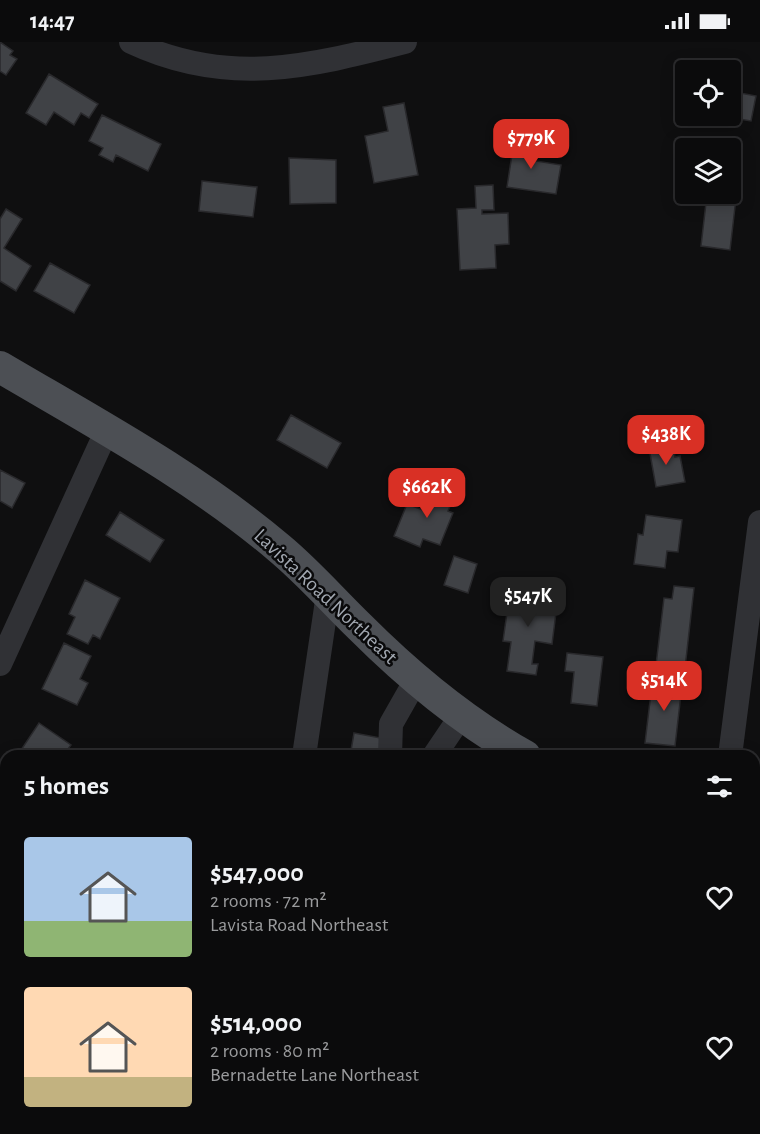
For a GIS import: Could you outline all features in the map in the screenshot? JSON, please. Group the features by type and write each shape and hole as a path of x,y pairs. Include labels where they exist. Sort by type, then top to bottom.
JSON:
{"main road":[{"name":"Lavista Road Northeast","path":"0,367 107,430 228,508 278,547 416,680 461,716 515,750"}],"street":[{"path":"131,42 179,60 260,70 282,69 343,58 405,42"},
{"path":"0,664 107,430"},
{"path":"731,750 760,522"},
{"path":"305,750 328,594"},
{"path":"390,750 391,724 416,680"},
{"path":"438,750 461,716"}],"building":[{"path":"0,42 13,51 10,55 17,59 6,75 0,71"},
{"path":"49,74 98,104 89,118 81,113 74,125 54,112 46,125 26,113"},
{"path":"741,93 756,96 751,121 741,119"},
{"path":"404,103 418,175 374,183 365,136 388,131 383,107"},
{"path":"102,115 161,144 148,171 116,155 113,162 99,155 103,148 89,141"},
{"path":"515,135 533,138 530,160 561,165 556,194 507,187"},
{"path":"289,158 336,160 336,203 290,204"},
{"path":"202,181 257,187 253,217 199,211"},
{"path":"493,185 494,210 482,210 482,214 508,213 509,244 495,245 496,268 460,270 457,209 476,208 475,186"},
{"path":"706,204 735,204 730,250 701,246"},
{"path":"6,209 22,219 4,248 31,266 16,291 0,281 0,219"},
{"path":"50,263 90,285 74,313 34,291"},
{"path":"291,415 341,443 327,468 277,440"},
{"path":"673,444 675,457 680,456 685,482 656,487 649,448"},
{"path":"0,470 25,483 12,508 0,501"},
{"path":"432,486 455,495 448,511 453,513 440,545 423,539 420,547 394,536 407,504 423,510"},
{"path":"120,512 164,540 150,562 106,535"},
{"path":"646,515 682,520 678,552 667,551 665,568 634,564 638,534 643,535"},
{"path":"454,556 477,564 468,593 444,585"},
{"path":"85,580 120,598 100,639 93,635 88,644 67,634 75,617 69,614"},
{"path":"674,586 694,588 685,668 656,665 664,598 672,599"},
{"path":"510,591 558,597 552,644 535,641 532,664 538,664 536,675 507,671 511,642 503,641"},
{"path":"64,643 91,656 80,679 88,683 77,705 42,689"},
{"path":"567,653 603,657 597,706 571,703 574,672 565,671"},
{"path":"653,676 680,680 679,694 681,694 675,746 645,743"},
{"path":"39,723 71,745 67,750 21,750"},
{"path":"354,733 386,739 384,750 351,750"}]}
